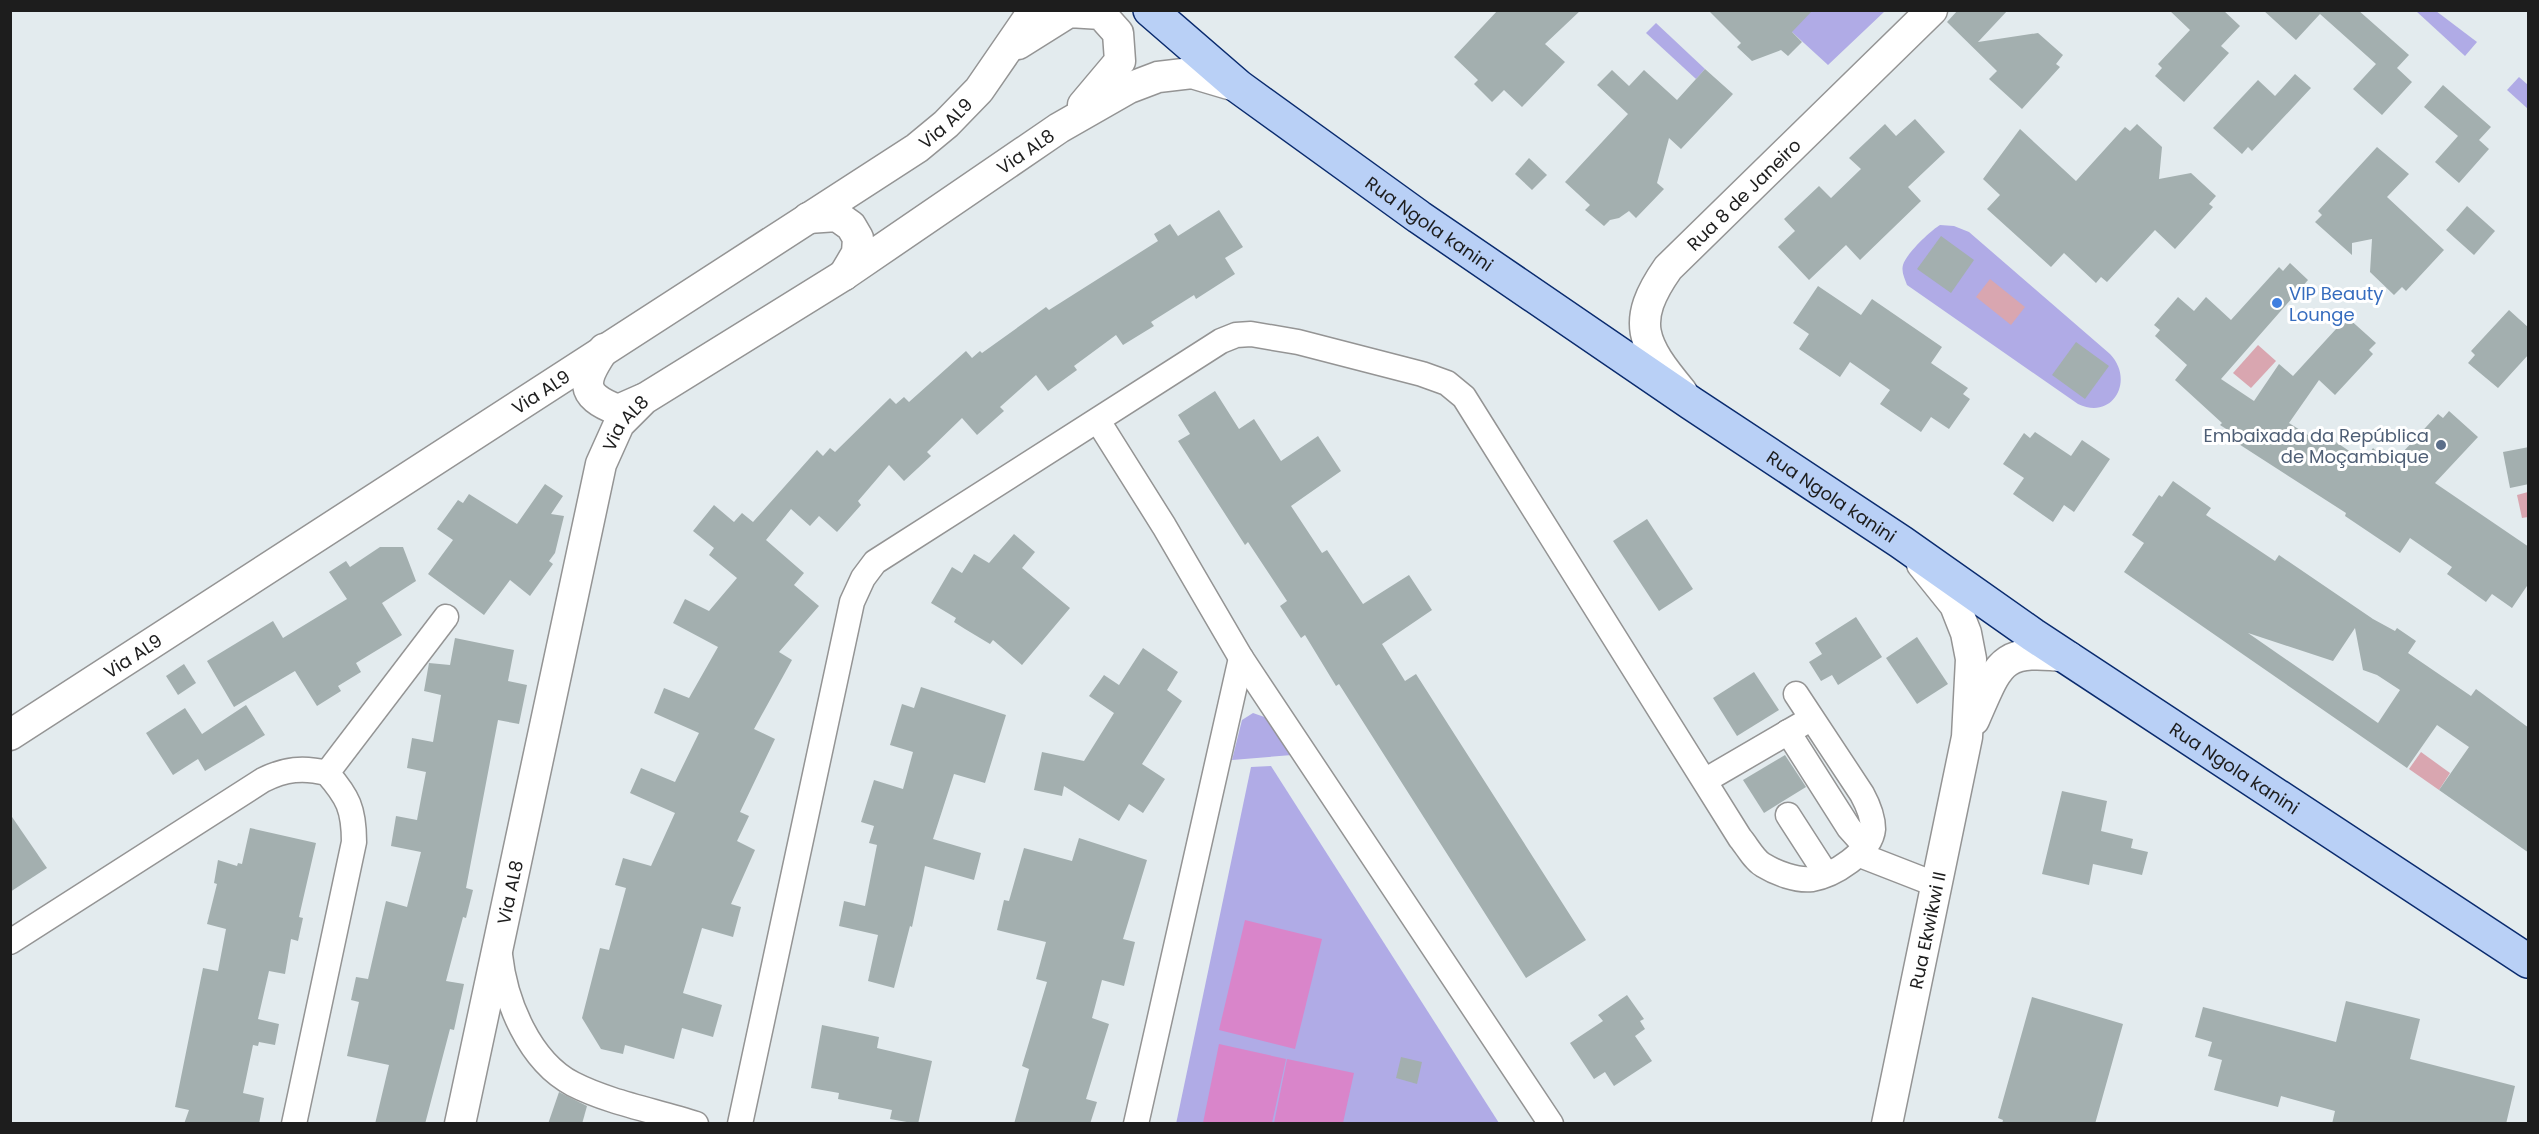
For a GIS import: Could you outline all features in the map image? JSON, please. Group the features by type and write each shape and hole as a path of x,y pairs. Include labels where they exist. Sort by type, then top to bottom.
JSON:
{"main road":[{"name":"Rua Ngola kanini","path":"1150,10 1239,87 1419,217 1691,403 1901,542 2016,623 2529,961"}],"street":[{"name":"Via AL9","path":"10,735 603,349 883,171 946,124 979,90 1034,10"},
{"name":"Rua 8 de Janeiro","path":"1691,403 1666,374 1648,342 1643,322 1653,289 1668,268 1932,10"},
{"path":"1002,55 1044,25 1069,12 1101,14 1118,33 1120,61 1097,93 1059,128"},
{"name":"Via AL8","path":"460,1124 601,464 620,424 644,399 844,275 1059,128 1129,88 1158,77 1192,73 1239,87"},
{"path":"808,218 837,216 851,226 858,238 857,253 844,275"},
{"path":"740,1124 852,602 863,578 875,562 1098,422 1207,348 1236,335 1266,335 1448,382 1464,397 1478,415 1740,837 1761,864 1791,877 1812,879 1863,851 1873,831 1870,810 1796,694"},
{"path":"603,349 588,373 588,389 598,403 618,410 644,399"},
{"path":"1098,422 1164,526 1241,658 1551,1124"},
{"name":"Rua Ekwikwi II","path":"1887,1124 1967,737 1971,659 1966,633 1955,605 1940,583 1901,542"},
{"path":"327,773 447,617"},
{"name":"Rua Ekwikwi II","path":"1967,737 1994,675 2004,664 2030,653 2069,657"},
{"path":"1136,1124 1241,658"},
{"path":"1706,780 1812,718"},
{"path":"1788,732 1863,851 1937,885"},
{"path":"10,942 263,780 279,772 296,768 327,773 349,801 354,819 354,842 294,1124"},
{"path":"1788,815 1826,873"},
{"path":"499,941 503,982 510,1000 529,1038 556,1071 573,1084 696,1124"}],"shaded area":[{"path":"1810,10 1811,12 1885,11 1828,65 1769,11"},
{"path":"2416,11 2436,11 2477,42 2465,56"},
{"path":"1656,23 1705,69 1696,79 1646,33"},
{"path":"2519,77 2528,85 2528,109 2507,90"},
{"path":"1940,225 1954,226 1969,232 2110,354 2117,364 2120,386 2117,395 2110,403 2090,408 2078,404 1907,285 1903,275 1905,260 1930,232"},
{"path":"1990,279 2025,307 2011,325 1976,297"},
{"path":"2258,345 2276,361 2251,388 2233,373"},
{"path":"2528,492 2528,517 2522,518 2517,495"},
{"path":"1253,713 1270,719 1292,755 1232,760 1242,720"},
{"path":"2421,752 2450,773 2439,790 2409,769"},
{"path":"1271,766 1499,1123 1176,1124 1251,767"},
{"path":"1245,920 1322,939 1295,1049 1219,1030"},
{"path":"1219,1044 1286,1059 1272,1123 1203,1123"},
{"path":"1287,1059 1354,1073 1343,1123 1274,1123"}],"building":[{"path":"1498,10 1581,10 1545,44 1565,62 1522,107 1504,90 1492,102 1474,84 1478,80 1454,57"},
{"path":"1708,10 1813,10 1792,32 1802,42 1788,56 1781,50 1752,61 1737,47 1741,43"},
{"path":"1958,10 2008,10 1978,42 2038,33 2063,55 2056,64 2060,67 2022,109 1989,79 1997,71 1947,22"},
{"path":"2169,10 2223,10 2240,26 2221,46 2229,53 2184,102 2155,76 2162,68 2158,64 2190,30"},
{"path":"2263,10 2358,10 2409,55 2397,68 2412,82 2382,115 2353,89 2376,64 2320,14 2296,40"},
{"path":"1705,69 1733,94 1681,149 1669,138 1657,183 1664,189 1636,218 1629,211 1619,218 1610,220 1604,226 1585,210 1590,205 1565,182 1628,114 1597,85 1612,70 1629,86 1644,70 1677,100"},
{"path":"2295,74 2311,88 2252,151 2248,147 2242,154 2213,128 2258,80 2275,96"},
{"path":"2443,85 2491,127 2479,140 2489,149 2459,183 2435,162 2458,136 2424,107"},
{"path":"1915,119 1945,152 1908,187 1921,201 1860,260 1846,245 1809,280 1778,247 1795,231 1784,219 1819,186 1831,198 1861,169 1849,158 1885,124 1896,136"},
{"path":"2137,124 2162,147 2159,179 2191,173 2216,196 2209,204 2213,207 2175,249 2155,230 2107,282 2101,277 2096,283 2064,253 2051,267 1987,209 2000,195 1983,179 2020,129 2076,181 2125,127 2130,131"},
{"path":"2377,147 2409,174 2387,197 2444,250 2406,291 2402,287 2394,295 2370,272 2372,239 2352,243 2352,255 2315,222 2322,215 2318,211"},
{"path":"1529,158 1547,175 1532,190 1515,174"},
{"path":"2467,206 2495,231 2474,255 2446,230"},
{"path":"1219,210 1243,247 1225,258 1235,274 1196,299 1194,295 1151,322 1154,326 1123,345 1116,335 1074,366 1077,370 1048,391 1036,375 1000,407 1004,411 977,435 962,418 927,452 931,456 904,481 889,465 858,501 861,505 837,532 819,516 810,526 791,509 766,540 804,573 794,585 819,606 779,652 792,660 754,729 775,739 740,812 749,816 737,841 755,850 731,904 741,907 733,937 702,928 683,993 722,1005 713,1037 682,1028 674,1059 625,1045 623,1054 601,1049 582,1018 600,948 609,950 626,888 615,885 623,858 651,866 675,813 630,793 641,768 675,782 699,733 654,713 664,688 689,698 718,647 673,623 685,599 709,611 737,578 709,555 714,548 693,531 714,505 734,522 742,513 753,522 817,450 823,456 830,448 835,452 890,398 896,404 904,397 909,402 966,351 972,358 980,351 982,353 1046,307 1049,310 1158,241 1154,234 1170,224 1178,236"},
{"path":"1941,236 1974,260 1951,293 1917,269"},
{"path":"2290,263 2308,280 2221,379 2254,401 2279,364 2293,376 2347,317 2376,343 2369,350 2373,354 2335,395 2319,380 2289,423 2319,442 2327,436 2364,461 2373,448 2391,465 2438,414 2443,418 2449,411 2478,437 2435,483 2529,547 2529,583 2512,608 2492,594 2486,602 2447,574 2452,567 2410,538 2400,553 2345,516 2346,513 2231,439 2234,434 2220,425 2222,423 2175,380 2187,365 2155,336 2160,330 2154,325 2178,297 2194,311 2206,297 2231,320 2279,267 2283,271"},
{"path":"1818,286 1861,315 1872,299 1942,347 1931,363 1968,388 1963,394 1970,399 1949,429 1931,417 1921,432 1880,404 1890,390 1850,362 1840,377 1799,349 1809,334 1793,323"},
{"path":"2509,310 2529,328 2529,354 2498,388 2468,363 2475,355 2471,351"},
{"path":"2076,342 2109,366 2085,399 2052,375"},
{"path":"1215,391 1239,429 1254,419 1281,461 1318,436 1341,471 1291,506 1322,553 1327,550 1363,604 1409,575 1432,610 1382,644 1405,681 1416,674 1586,940 1526,978 1339,684 1336,686 1305,635 1301,638 1280,606 1287,601 1248,542 1245,545 1178,441 1190,434 1178,415"},
{"path":"2035,432 2071,456 2082,440 2110,459 2074,512 2064,505 2053,522 2013,494 2024,478 2003,464 2024,433 2030,438"},
{"path":"2529,447 2529,484 2510,488 2503,452"},
{"path":"2173,481 2211,508 2206,515 2275,561 2279,555 2373,619 2395,631 2397,628 2416,641 2408,653 2471,696 2476,689 2529,728 2529,853 2439,790 2469,747 2437,725 2407,768 2124,572 2144,543 2132,535 2159,495 2162,497","holes":["2355,628 2363,670 2377,675 2400,690 2378,723 2248,633 2333,661"]},
{"path":"545,484 563,496 551,514 564,516 555,553 549,561 553,564 530,596 510,580 484,615 428,574 453,540 437,529 458,500 463,503 469,494 517,524"},
{"path":"1647,519 1693,589 1659,611 1613,541"},
{"path":"1014,534 1035,552 1022,568 1070,608 1022,665 993,640 990,644 954,622 956,618 931,603 952,567 962,573 974,554 989,563"},
{"path":"380,547 403,547 416,581 382,603 402,635 356,663 361,672 338,686 341,691 317,706 295,671 234,707 207,661 273,621 283,638 347,599 329,572 346,561 350,567"},
{"path":"1856,617 1882,657 1838,685 1832,675 1821,681 1809,662 1822,654 1815,643"},
{"path":"1917,637 1948,684 1917,704 1886,658"},
{"path":"455,638 514,650 508,681 527,685 519,724 498,720 466,888 473,890 466,918 463,917 446,981 464,984 454,1030 450,1029 425,1124 375,1124 389,1065 347,1056 359,1002 351,1000 356,977 368,979 386,901 407,907 421,852 391,846 396,816 417,820 426,772 407,768 412,738 433,742 441,695 424,691 429,663 450,665"},
{"path":"1143,648 1178,672 1167,690 1182,701 1142,764 1165,779 1143,813 1129,804 1119,821 1064,786 1062,796 1034,790 1042,752 1084,761 1114,713 1089,696 1104,675 1119,685"},
{"path":"184,664 196,683 178,695 166,676"},
{"path":"1754,672 1779,710 1737,736 1713,698"},
{"path":"921,687 1006,715 985,783 954,774 933,839 981,853 974,880 925,866 912,927 910,926 894,988 868,981 878,935 839,926 844,901 865,906 877,845 869,843 874,826 861,822 874,780 903,789 913,752 890,745 902,704 914,708"},
{"path":"246,705 265,735 205,771 198,759 173,775 146,733 185,708 202,734"},
{"path":"1785,755 1806,787 1764,813 1743,780"},
{"path":"2062,791 2107,801 2101,831 2133,839 2131,848 2148,852 2142,875 2093,864 2089,885 2042,874"},
{"path":"10,814 47,868 10,892"},
{"path":"250,828 316,843 299,917 303,918 298,941 291,939 285,974 269,971 258,1019 279,1024 275,1045 259,1042 258,1046 253,1045 243,1093 264,1098 259,1124 184,1124 189,1110 175,1107 203,968 218,971 226,929 207,924 217,884 214,883 218,860 237,866 238,863 242,864"},
{"path":"1079,838 1147,860 1123,939 1135,942 1124,986 1102,980 1092,1018 1109,1024 1086,1099 1097,1102 1090,1124 1014,1124 1029,1069 1022,1066 1047,982 1036,979 1046,942 997,930 1004,900 1009,901 1024,848 1072,861"},
{"path":"1627,995 1644,1019 1640,1021 1645,1029 1635,1036 1652,1061 1614,1086 1605,1072 1594,1079 1570,1043 1603,1021 1598,1015"},
{"path":"2032,997 2123,1024 2095,1124 2002,1124 2003,1120 1998,1118"},
{"path":"2346,1001 2420,1019 2410,1059 2515,1086 2506,1124 2332,1124 2335,1111 2281,1096 2278,1107 2214,1090 2222,1060 2208,1056 2212,1042 2195,1037 2203,1007 2336,1042"},
{"path":"822,1025 879,1037 877,1048 932,1061 918,1124 890,1119 892,1110 838,1099 839,1093 811,1088"},
{"path":"1401,1057 1422,1062 1417,1084 1396,1078"},
{"path":"559,1092 587,1106 582,1124 548,1124"}],"place":[{"name":"VIP Beauty Lounge","path":"2277,303"},
{"name":"Embaixada da República de Moçambique","path":"2441,445"}]}
